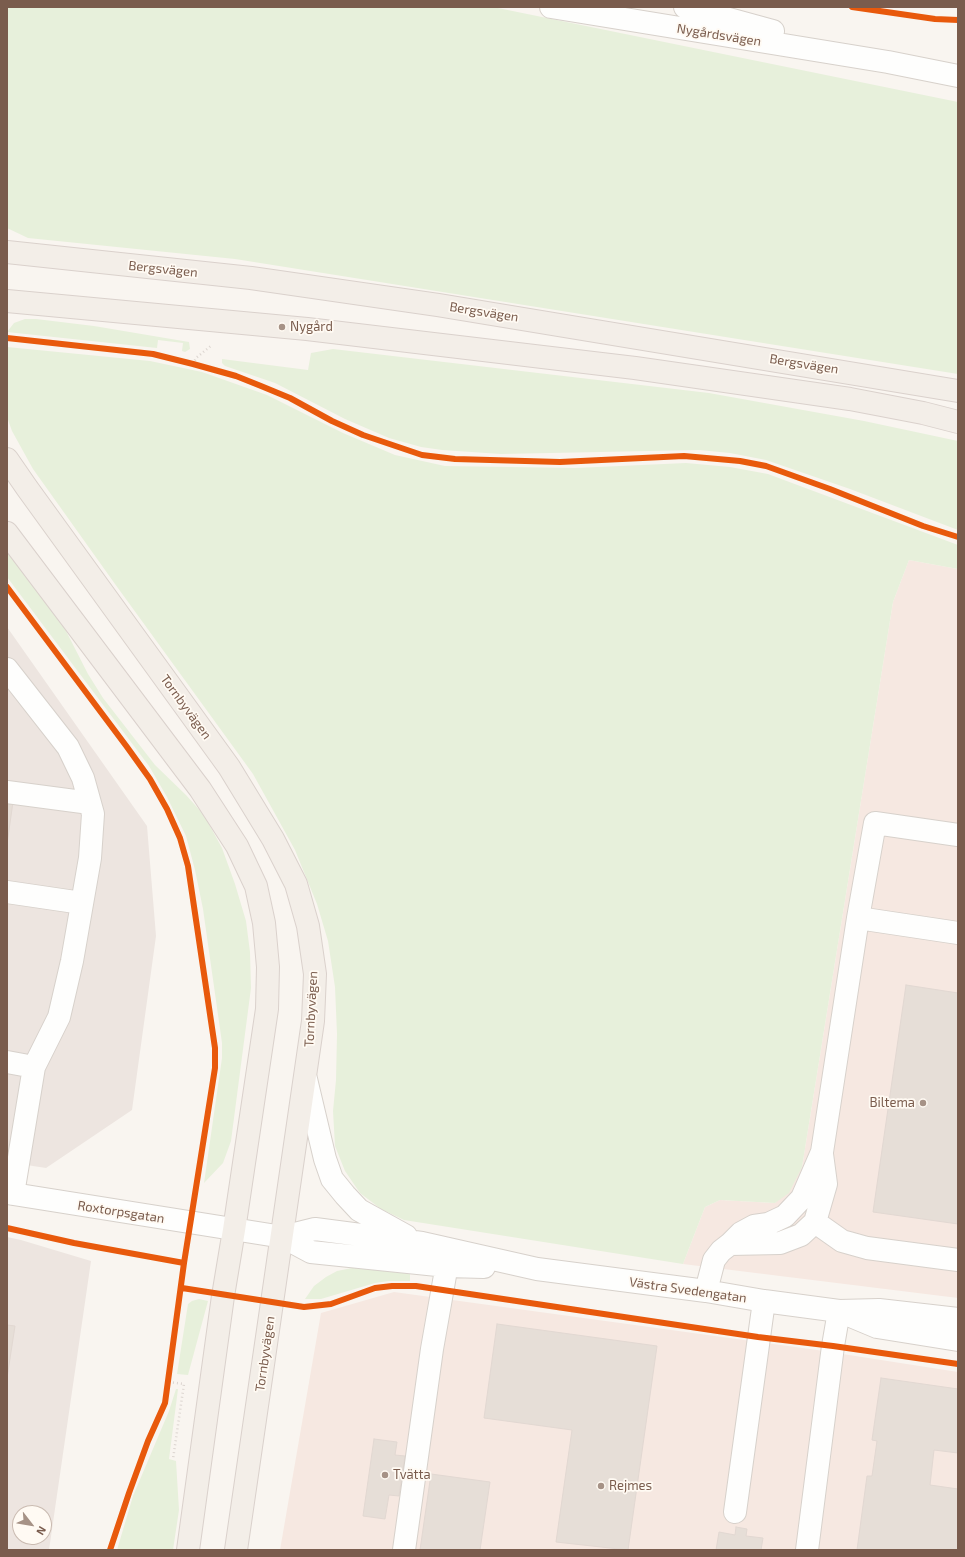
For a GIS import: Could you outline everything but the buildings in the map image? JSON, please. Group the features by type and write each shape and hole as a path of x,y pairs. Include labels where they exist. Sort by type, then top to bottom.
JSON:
{"main road":[{"name":"Bergsvägen","path":"7,252 251,278 438,304 958,391"},
{"path":"7,302 307,329 635,368 850,400 923,413 958,422"},
{"name":"Tornbyvägen","path":"7,459 229,767 274,839 296,884 308,926 315,974 313,1021 306,1079 236,1550"},
{"path":"7,533 200,789 237,846 256,886 264,923 268,967 267,1009 223,1296 188,1550"}],"street":[{"name":"Nygårdsvägen","path":"551,7 888,62 958,76"},
{"name":"Nygårdsvägen","path":"685,7 888,62"},
{"path":"7,669 68,747 83,778 93,814 90,858 72,961 59,1017 34,1066 10,1194"},
{"path":"7,792 90,803"},
{"path":"706,1291 714,1260 721,1251 741,1233 754,1226 768,1224 785,1216 802,1198 822,1152 874,823 958,835"},
{"path":"7,892 82,903"},
{"path":"858,918 958,933"},
{"path":"7,1062 34,1066"},
{"path":"306,1079 325,1159 332,1179 359,1210 422,1244"},
{"path":"730,1244 780,1243 801,1235 815,1222 826,1184 822,1152"},
{"name":"Roxtorpsgatan","path":"10,1194 234,1230"},
{"path":"815,1222 842,1241 867,1248 958,1260"},
{"name":"Västra Svedengatan","path":"283,1237 315,1229 422,1244 448,1258"},
{"name":"Västra Svedengatan","path":"234,1230 283,1237 311,1252 448,1258 706,1291 764,1302 839,1311 879,1310 958,1318"},
{"path":"404,1550 432,1349 448,1258"},
{"path":"735,1512 764,1302"},
{"path":"807,1550 832,1346 839,1311"},
{"name":"Västra Svedengatan","path":"839,1311 877,1328 958,1340"}],"path":[{"path":"193,364 196,358 212,345"},
{"path":"169,1382 184,1384 173,1459"}],"shaded area":[{"path":"909,560 958,569 958,1298 683,1264 705,1207 720,1200 775,1203 802,1167 893,602"},
{"path":"7,627 147,826 156,936 132,1110 46,1168 7,1162"},
{"path":"7,1237 91,1261 52,1529 52,1505 12,1505 12,1545 50,1545 49,1550 7,1550"},
{"path":"394,1292 817,1350 958,1372 958,1550 280,1550 321,1313"}],"green space":[{"path":"7,7 493,7 958,102 958,374 235,259 28,238 7,228"},
{"path":"25,319 94,326 189,342 190,349 185,352 182,351 183,343 158,340 157,348 7,332 14,323"},
{"path":"7,347 150,361 202,372 267,395 343,433 395,455 445,466 575,468 686,463 730,467 768,474 958,545 958,569 909,560 893,602 802,1167 789,1193 775,1203 720,1200 705,1207 683,1264 404,1220 381,1209 360,1193 345,1171 335,1146 333,1111 336,1080 337,1034 335,987 328,941 317,904 295,850 253,774 33,469 12,431 7,417"},
{"path":"333,349 709,393 864,421 958,441 958,530 850,489 766,460 730,453 699,450 501,454 421,447 389,438 345,419 275,383 225,366 222,363 222,359 308,370 311,353"},
{"path":"7,550 65,629 88,674 103,698 155,765 204,815 222,848 235,884 246,921 250,952 251,988 231,1141 223,1163 204,1183 222,1058 222,1043 203,909 186,836 167,797 149,766 7,577"},
{"path":"352,1268 410,1270 410,1281 375,1283 321,1299 305,1299 314,1286 326,1277 337,1271"},
{"path":"199,1299 208,1301 188,1375 177,1374 188,1304"},
{"path":"176,1389 178,1389 169,1459 176,1461 179,1510 173,1550 117,1550 133,1496 169,1411"}],"cycle path":[{"path":"852,7 935,19 958,20"},
{"path":"7,338 153,354 236,376 290,398 332,421 363,435 422,455 455,459 560,462 684,456 740,461 766,466 830,489 923,526 958,537"},
{"path":"7,587 127,747 150,779 167,809 180,838 188,866 215,1048 215,1068 184,1263 165,1403 148,1441 110,1550"},
{"path":"7,1228 74,1243 184,1263"},
{"path":"182,1288 304,1307 331,1304 375,1288 416,1286 758,1337 958,1364"}],"place":[{"name":"Nygård","path":"282,327"},
{"name":"Biltema","path":"923,1103"},
{"name":"Tvätta","path":"385,1475"},
{"name":"Rejmes","path":"601,1486"}]}
